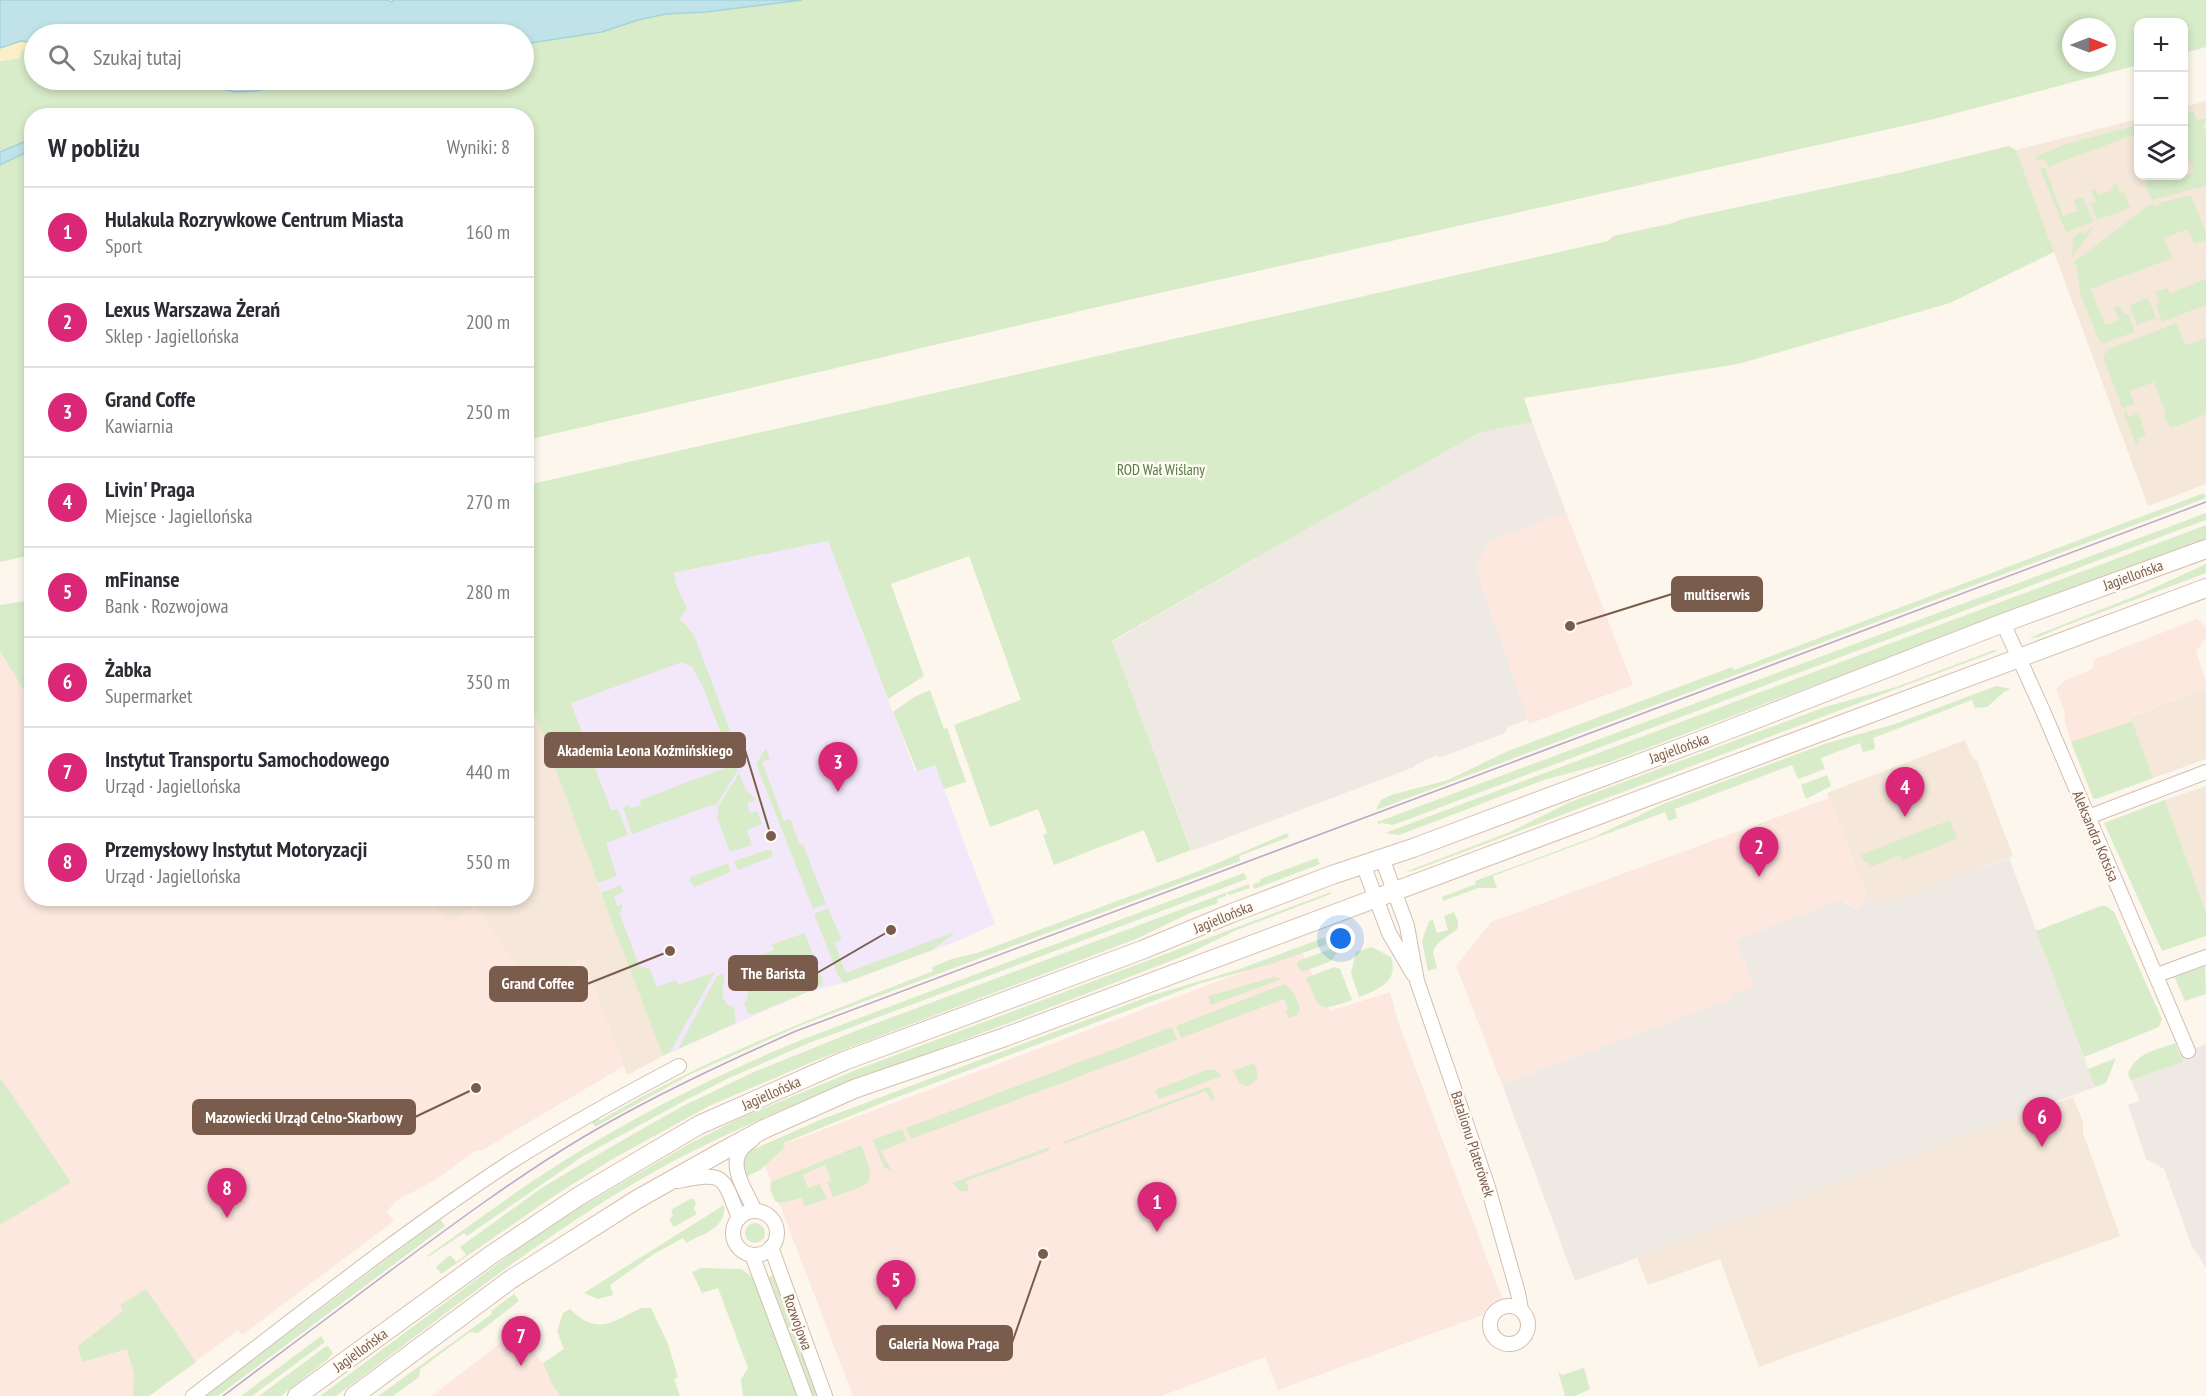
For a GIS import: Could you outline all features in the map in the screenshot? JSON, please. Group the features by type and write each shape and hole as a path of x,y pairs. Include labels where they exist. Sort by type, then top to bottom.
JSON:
{"main road":[{"name":"Jagiellońska","path":"297,1396 511,1242 579,1196 699,1125 844,1061 1363,864 1704,739 2003,623 2206,549"},
{"name":"Jagiellońska","path":"354,1396 510,1280 667,1182 764,1129 855,1089 1005,1037 2206,588"}],"street":[{"name":"Aleksandra Kotsisa","path":"2003,623 2188,1051"},
{"path":"2088,817 2206,772"},
{"name":"Batalionu Platerówek","path":"1382,858 1410,936 1417,981 1487,1184 1521,1310"},
{"name":"Batalionu Platerówek","path":"1363,864 1393,942 1417,981"},
{"path":"2157,975 2206,957"},
{"path":"193,1396 316,1302 509,1163 594,1112 680,1066"},
{"name":"Rozwojowa","path":"764,1129 741,1149 736,1161 738,1171 755,1211 767,1215 775,1224 776,1236 771,1247 825,1396"},
{"name":"Rozwojowa","path":"667,1182 707,1176 718,1177 724,1183 739,1218 733,1229 735,1243 740,1249 753,1255 805,1396"},
{"path":"739,1218 755,1211"},
{"path":"753,1255 766,1252 771,1247"}],"shaded area":[{"path":"2206,101 2206,484 2148,506 2016,150 2134,120 2134,180 2188,180 2188,106"},
{"path":"1532,422 1566,512 1489,542 1476,570 1528,719 1508,727 1505,733 1439,758 1437,755 1414,767 1192,851 1112,642 1296,535 1479,433"},
{"path":"1566,512 1633,685 1529,724 1476,570 1489,542"},
{"path":"828,541 915,771 935,765 995,924 958,941 844,983 810,991 663,1056 534,712 534,603"},
{"path":"2197,619 2206,627 2206,638 2196,651 2206,688 2131,716 2132,721 2071,742 2064,720 2065,713 2056,689 2066,680 2092,669 2095,659"},
{"path":"0,651 24,690 24,906 436,906 449,923 475,906 534,990 583,957 624,1066 481,1151 477,1150 435,1180 396,1201 387,1211 394,1221 242,1335 238,1330 149,1396 0,1396 0,1225 71,1181 0,1080"},
{"path":"2206,688 2206,759 2153,778 2130,717"},
{"path":"534,712 663,1056 627,1075 624,1066 534,991 475,906 534,906"},
{"path":"1965,740 1972,757 1977,761 2013,856 1881,905 1867,896 1827,793"},
{"path":"2206,786 2206,912 2165,800"},
{"path":"1829,798 1867,896 1858,910 1846,902 1736,940 1754,986 1735,992 1731,999 1502,1084 1456,966 1491,922"},
{"path":"2009,858 2095,1087 1575,1281 1502,1084 1731,999 1735,992 1754,986 1736,940 1841,900 1858,910 1867,896 1882,904"},
{"path":"436,906 475,906 449,923"},
{"path":"1301,950 1330,1011 1390,992 1397,1019 1502,1298 1495,1301 1483,1315 1278,1390 1265,1357 1161,1396 853,1396 760,1153"},
{"path":"2206,1044 2206,1268 2191,1244 2164,1169 2146,1159 2128,1105 2140,1101 2128,1074"},
{"path":"2073,1097 2083,1122 2083,1133 2120,1236 1759,1367 1720,1259 1648,1285 1637,1258 1958,1137"},
{"path":"515,1332 543,1363 564,1349 580,1396 432,1396"}],"green space":[{"path":"802,0 2206,0 2206,47 2188,52 2188,18 2134,18 2134,66 2116,71 2116,18 2062,18 2062,72 2112,72 1938,118 1093,308 534,438 534,108 24,108 24,557 0,562 0,61 20,58 24,49 24,90 226,90 235,92 260,90 534,90 534,42 602,32 638,20 666,14 706,12"},
{"path":"2194,112 2197,120 2206,118 2206,123 2203,124 2206,132 2206,186 2151,200 2145,184 2146,180 2188,180 2188,175 2194,172 2188,159 2188,113"},
{"path":"2134,126 2134,135 2048,167 2045,159 2037,161 2036,156 2069,143"},
{"name":"ROD Wał Wiślany","path":"2009,146 2016,150 2054,252 1950,303 1738,364 1524,398 1532,422 1479,433 1112,641 1191,850 1157,863 1144,830 1054,865 1043,835 1047,833 1038,809 990,827 954,725 1021,700 969,556 891,584 924,676 888,699 828,541 674,573 676,585 687,608 680,619 694,635 737,749 735,753 729,754 703,687 692,667 682,662 571,703 611,810 618,809 628,835 606,843 617,876 598,883 534,712 534,483 1608,241 1613,236 1682,219 1898,173"},
{"path":"2045,168 2063,216 2078,211 2074,200 2083,197 2093,222 2066,232 2040,169"},
{"path":"2117,184 2120,193 2124,192 2130,208 2097,220 2091,204 2096,202 2091,191 2095,189 2098,195 2112,190 2111,186"},
{"path":"2191,195 2206,234 2206,244 2205,241 2194,244 2188,229 2164,238 2172,258 2091,289 2105,325 2119,320 2114,308 2120,306 2124,315 2128,314 2135,332 2104,343 2100,342 2081,296 2076,265 2073,263 2146,207 2155,204 2156,207 2159,203"},
{"path":"2094,227 2072,257 2073,237 2083,231 2084,234"},
{"path":"2206,279 2206,305 2162,322 2155,292 2167,288 2170,293"},
{"path":"2148,298 2156,318 2137,325 2130,305"},
{"path":"2177,323 2185,345 2206,338 2206,414 2172,428 2168,426 2164,416 2166,414 2154,382 2130,391 2134,404 2122,408 2103,356 2109,349"},
{"path":"2126,411 2129,417 2138,413 2146,435 2137,439 2139,444 2136,445 2124,413"},
{"path":"2204,493 2206,498 1376,810 1381,800 1391,795 1448,780 1508,751 1732,667 1734,670"},
{"path":"2206,513 2206,520 1393,825 1377,822 1380,821"},
{"path":"2206,525 2206,539 1610,762 1544,780 1399,835 1385,833"},
{"path":"2206,564 2206,573 2039,637 2029,638 2143,593"},
{"path":"24,601 24,690 0,651 0,605"},
{"path":"1994,650 1997,651 1413,871 1405,872 1510,832 1570,802 1825,707 1896,687"},
{"path":"1996,686 2011,689 1987,707 1975,708 1972,700 1873,738 1874,749 1863,752 1860,743 1821,758 1825,769 1798,779 1792,765 1675,809 1677,818 1669,821 1665,812 1493,876 1497,888 1478,888 1443,901 1442,897 1476,884 1475,881 1594,837 1663,804 1824,744 1895,724"},
{"path":"930,690 944,729 947,728 966,782 944,789 935,765 917,771 893,712 914,697"},
{"path":"2132,721 2153,778 2096,799 2093,798 2071,742"},
{"path":"766,748 770,759 762,762 784,821 790,819 800,845 803,844 826,904 813,909 756,764"},
{"path":"733,765 738,770 716,805 632,834 623,807 629,805 631,808 641,805 640,800"},
{"path":"739,773 745,789 756,800 747,803 750,813 757,811 762,824 747,830 752,845 730,852 717,817 719,814 717,808 734,781 737,781 735,779"},
{"path":"1827,775 1831,786 1806,799 1801,785"},
{"path":"2165,800 2206,912 2206,936 2162,951 2104,823"},
{"path":"1950,820 1957,839 1902,860 1900,855 1870,867 1868,861 1864,862 1861,855"},
{"path":"1287,833 1289,837 1239,856 1240,861 804,1024 691,1074 595,1127 590,1119 594,1117 601,1120 641,1097 723,1057 806,1021 933,971 932,967 980,952 1199,871"},
{"path":"771,850 773,856 738,870 734,861"},
{"path":"1317,858 1320,864 1254,889 1253,884 1260,882 1260,879"},
{"path":"728,863 731,872 694,887 692,883 689,883 691,877"},
{"path":"1244,873 1247,879 809,1043 729,1078 583,1156 467,1236 464,1233 427,1256 562,1162 649,1111 709,1081 801,1040"},
{"path":"1249,884 1250,888 1230,895 1226,893 1226,896 1217,899 1218,903 1190,913 1136,939 817,1060 709,1106 609,1161 441,1274 436,1267 450,1255 456,1262 466,1255 460,1247 543,1187 681,1107 754,1072 858,1030"},
{"path":"621,885 623,892 614,896 617,906 623,904 620,914 639,966 650,969 657,987 676,980 678,985 715,972 670,1052 663,1056 601,893"},
{"path":"1331,892 1331,894 1239,929 1183,956 806,1100 681,1157 635,1183 547,1239 336,1396 320,1396 565,1216 689,1144 740,1118 861,1068"},
{"path":"2106,906 2114,912 2162,1019 2159,1027 2084,1057 2036,931"},
{"path":"828,908 842,940 834,942 846,973 957,931 932,950 844,983 838,975 814,914"},
{"path":"1454,912 1458,928 1436,945 1433,953 1437,968 1428,971 1422,941 1429,921 1433,920 1437,933 1448,930 1444,916"},
{"path":"1345,930 1348,937 1271,964 1201,983 892,1099 784,1143 785,1147 760,1170 746,1177 744,1162 752,1150 820,1120 1150,996 1237,970"},
{"path":"805,933 823,981 821,986 735,964 774,950 772,944"},
{"path":"1342,945 1331,961 1302,972 1297,966 1297,963 1303,959"},
{"path":"1372,947 1391,957 1392,973 1386,983 1359,997 1351,973 1356,952"},
{"path":"2205,966 2206,994 2185,1001 2174,976"},
{"path":"1334,967 1340,969 1352,1000 1331,1007 1321,1006 1306,978"},
{"path":"738,970 768,980 769,978 809,988 810,991 752,1015 747,1012 744,1004 748,990 744,984 736,981 733,971"},
{"path":"724,974 723,997 728,1005 734,1008 736,1023 678,1049 717,976"},
{"path":"1274,977 1282,979 1211,1005 1208,996"},
{"path":"1284,984 1292,991 1298,1002 1300,1009 1297,1015 1289,1018 1284,999 1181,1038 1176,1026"},
{"path":"1172,1027 1177,1040 911,1139 906,1128"},
{"path":"2175,1043 2183,1062 2131,1080 2128,1074 2136,1061 2147,1053"},
{"path":"2116,1058 2106,1083 2095,1087 2088,1069"},
{"path":"1254,1063 1257,1071 1256,1080 1247,1086 1240,1084 1233,1071"},
{"path":"1206,1070 1215,1070 1222,1076 1159,1099 1155,1090"},
{"path":"0,1080 71,1182 0,1225"},
{"path":"1208,1087 1215,1099 1211,1100 1206,1091 1064,1144 1063,1142"},
{"path":"902,1129 907,1141 881,1151 892,1172 884,1167 873,1140"},
{"path":"861,1145 870,1176 864,1185 833,1197 827,1182 831,1180 825,1165 803,1175 808,1188 820,1184 827,1199 804,1206 802,1198 780,1203 775,1201 770,1189 771,1182"},
{"path":"1049,1147 1050,1150 966,1181 969,1191 960,1191 952,1183"},
{"path":"690,1199 696,1202 694,1209 697,1214 674,1227 669,1220 673,1215 671,1210"},
{"path":"724,1205 724,1213 718,1225 686,1243 683,1238 654,1254 610,1285 613,1295 598,1299 584,1293"},
{"path":"440,1219 445,1226 218,1396 205,1396"},
{"path":"755,1223 762,1226 765,1233 762,1240 755,1243 748,1240 745,1233 748,1226"},
{"path":"700,1268 742,1269 753,1278 798,1396 743,1396 741,1379 748,1368 718,1288 702,1293 692,1272"},
{"path":"773,1275 819,1396 813,1396 769,1277"},
{"path":"146,1289 196,1362 149,1396 133,1396 134,1375 127,1349 82,1362 78,1346 123,1311 120,1305"},
{"path":"514,1294 519,1301 478,1333 470,1332 420,1369 419,1377 393,1396 378,1396 492,1314 491,1311"},
{"path":"641,1308 651,1308 668,1344 678,1377 674,1379 680,1396 560,1396 543,1363 564,1349 557,1331 563,1313 570,1309 588,1322 605,1324"},
{"path":"321,1336 325,1342 252,1396 241,1396"},
{"path":"328,1346 333,1353 328,1359 281,1396 259,1396 325,1347"},
{"path":"1584,1368 1590,1389 1575,1396 1565,1396 1558,1372 1562,1375"}],"sand":[{"path":"24,41 24,49 20,58 0,61 0,48"}],"water":[{"path":"0,0 388,0 392,2 393,0 802,0 706,12 666,14 638,20 602,32 534,42 534,24 24,24 24,41 0,48"},
{"path":"226,90 260,90 254,91"},
{"path":"24,142 24,153 0,165 0,152"}],"tram line":[{"path":"223,1396 441,1234 536,1167 637,1107 769,1043 2206,502"}],"place":[{"name":"multiserwis","path":"1570,626"},
{"name":"Grand Coffe","path":"838,792"},
{"name":"Livin' Praga","path":"1905,817"},
{"name":"Akademia Leona Koźmińskiego","path":"771,836"},
{"name":"Lexus Warszawa Żerań","path":"1759,877"},
{"name":"The Barista","path":"891,930"},
{"name":"Grand Coffee","path":"670,951"},
{"name":"Mazowiecki Urząd Celno-Skarbowy","path":"476,1088"},
{"name":"Żabka","path":"2042,1147"},
{"name":"Przemysłowy Instytut Motoryzacji","path":"227,1218"},
{"name":"Hulakula Rozrywkowe Centrum Miasta","path":"1157,1232"},
{"name":"Galeria Nowa Praga","path":"1043,1254"},
{"name":"mFinanse","path":"896,1310"},
{"name":"Instytut Transportu Samochodowego","path":"521,1366"}]}
